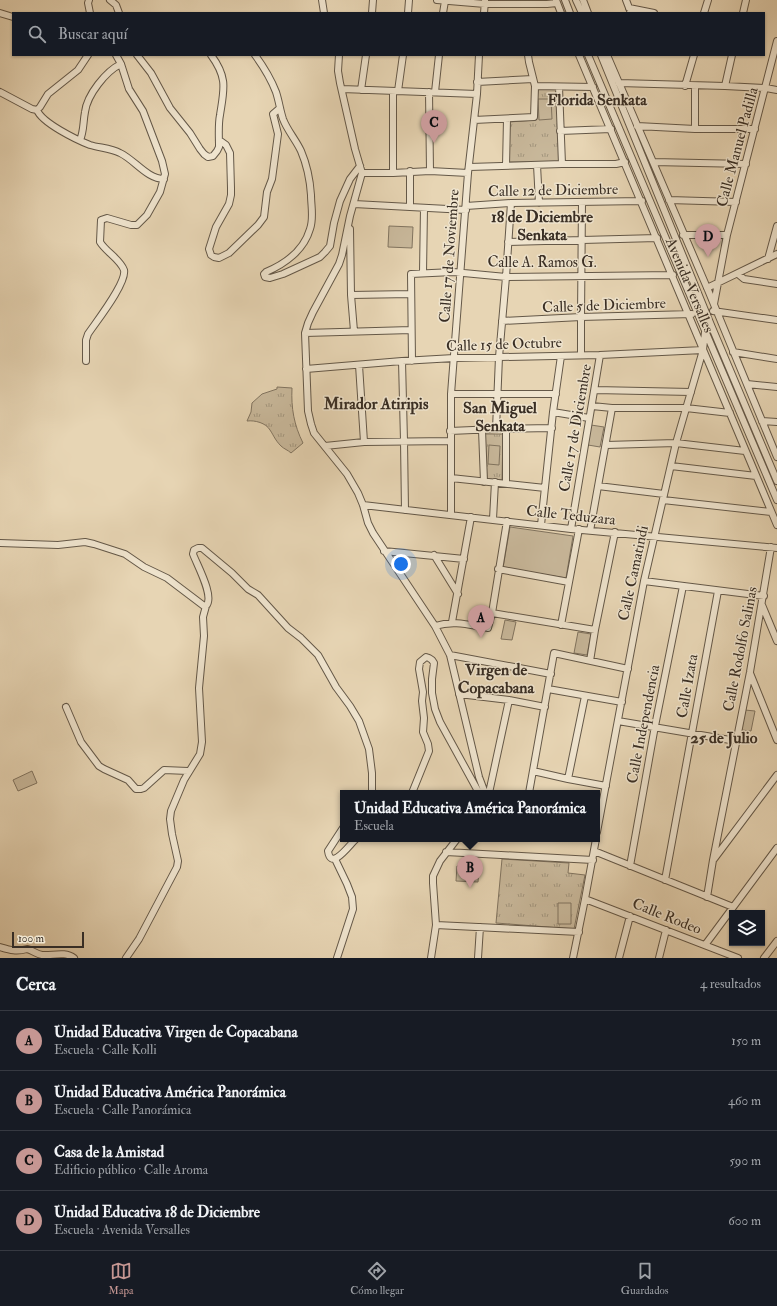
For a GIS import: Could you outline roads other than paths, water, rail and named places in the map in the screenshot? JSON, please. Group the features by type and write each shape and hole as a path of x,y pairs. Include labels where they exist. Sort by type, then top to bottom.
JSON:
{"street":[{"path":"110,0 116,5 120,12"},
{"path":"322,0 324,12"},
{"path":"372,12 373,0"},
{"path":"408,12 409,0"},
{"path":"437,0 547,4 556,1 560,12"},
{"path":"565,0 570,12"},
{"path":"576,0 582,12"},
{"path":"583,0 588,12"},
{"path":"626,0 630,11 642,12"},
{"path":"704,12 708,0"},
{"path":"743,12 746,0"},
{"path":"87,1 90,12"},
{"path":"443,12 445,1"},
{"path":"484,12 485,2"},
{"path":"0,13 12,17"},
{"name":"Calle Manuel Padilla","path":"714,308 727,235 777,41"},
{"path":"37,110 48,94 78,70 87,56"},
{"path":"86,361 86,340 88,334 120,286 124,276 123,270 100,242 100,220 107,218 131,225 137,225 147,215 160,192 165,174 157,146 143,111 129,88 121,64 117,56"},
{"path":"139,56 151,73 170,108 190,133 204,154 208,157 213,156 217,151 220,115 224,96 223,76 213,56"},
{"path":"256,56 267,74 276,93 283,120 301,151 306,164 310,179 312,214 310,228 305,240 297,251 290,258 266,272 264,277 270,278 283,274 320,257 325,252 330,246 340,201 350,179 361,170 393,173 410,171 469,170 506,166 562,164 588,165 616,164 625,162"},
{"path":"338,56 338,71 361,170 339,264 313,312 305,333 308,411 310,424 314,433 346,474 358,493 368,523 384,551 435,626 450,656 479,777 484,790"},
{"path":"361,90 366,56"},
{"path":"393,173 396,91 402,56"},
{"path":"430,171 432,92 439,56"},
{"name":"Calle 17 de Noviembre","path":"451,515 451,394 469,170 477,94 479,56"},
{"path":"474,120 534,117 535,86 528,56"},
{"name":"Avenida Versalles","path":"579,56 642,201 777,525"},
{"name":"Avenida Versalles","path":"588,56 777,500"},
{"name":"Avenida Versalles","path":"601,56 777,481"},
{"name":"Avenida Versalles","path":"607,56 707,288 777,457"},
{"path":"685,86 694,56"},
{"path":"725,86 732,56"},
{"path":"80,140 83,133 85,111 89,98 109,73 121,64"},
{"path":"477,82 533,79"},
{"path":"619,83 725,86 777,90"},
{"path":"535,86 593,87"},
{"path":"559,86 562,164"},
{"path":"695,86 695,129"},
{"path":"342,89 477,94"},
{"path":"0,92 32,109 37,110 46,122 90,145 120,153 153,177 164,179"},
{"path":"219,140 223,141 230,153 231,188 231,195 228,204 216,227 209,249 211,255 219,258 229,253 258,225 264,216 267,192 272,179 278,134 273,114 280,108"},
{"path":"506,166 507,119"},
{"path":"637,126 695,129 755,129"},
{"path":"560,131 611,129"},
{"path":"653,162 746,164"},
{"path":"538,165 538,203"},
{"path":"410,171 410,207"},
{"path":"669,200 736,202"},
{"name":"Calle 12 de Diciembre","path":"354,204 424,208 466,208 511,203 642,201"},
{"path":"581,355 582,202"},
{"path":"496,429 499,357 511,203"},
{"path":"424,208 424,273"},
{"path":"350,216 351,295 354,331"},
{"path":"768,259 777,226"},
{"path":"683,235 727,235"},
{"path":"508,242 657,238"},
{"path":"707,288 718,284 777,254"},
{"name":"Calle A. Ramos G.","path":"412,294 411,274 424,273 453,272 506,277 673,275"},
{"path":"738,274 744,279 777,284"},
{"path":"351,295 412,294 412,361"},
{"name":"Calle 5 de Diciembre","path":"502,322 689,315 706,312 714,308 777,320"},
{"path":"705,332 711,324"},
{"path":"305,333 411,330"},
{"name":"Calle Camatindi","path":"600,810 606,786 644,581 676,442 703,350 705,332"},
{"name":"Calle 15 de Octubre","path":"306,369 454,358 600,355 703,350"},
{"path":"733,352 777,359"},
{"name":"Calle 17 de Diciembre","path":"571,529 600,355"},
{"path":"541,525 553,412 561,356"},
{"path":"402,361 405,510"},
{"path":"360,364 364,442"},
{"path":"747,384 777,387"},
{"path":"594,390 691,392"},
{"path":"451,394 556,394"},
{"path":"592,406 612,408 686,408 730,413"},
{"path":"590,530 612,408"},
{"path":"553,412 589,418"},
{"path":"762,421 777,422"},
{"path":"450,431 552,428"},
{"path":"506,429 506,483"},
{"path":"482,430 484,482"},
{"path":"325,446 364,442 451,440"},
{"path":"606,445 676,442 745,451"},
{"path":"671,466 756,476"},
{"path":"451,478 545,488"},
{"path":"493,519 495,482"},
{"path":"598,486 663,497 771,512"},
{"name":"Calle Teduzara","path":"363,505 571,529 774,548"},
{"path":"452,622 471,517"},
{"path":"435,626 452,622 488,628 492,613 506,521"},
{"path":"561,625 579,529"},
{"path":"590,661 614,532"},
{"path":"0,543 58,545 85,542 100,545 125,554 144,567 167,578 206,606"},
{"path":"126,958 139,939 177,867 178,861 170,819 171,811 188,771 200,754 202,742 199,688 204,636 203,617 210,598 193,554 194,550 202,548 232,573 248,589 258,595 288,628 301,638 318,655 336,687 359,721 369,749 372,773 372,790"},
{"name":"Calle Rodolfo Salinas","path":"707,897 774,548"},
{"path":"384,551 464,558"},
{"path":"434,555 458,594"},
{"path":"498,569 569,582"},
{"path":"644,581 764,596"},
{"name":"Calle Independencia","path":"630,866 683,586"},
{"name":"Calle Izata","path":"665,880 718,591"},
{"path":"762,605 777,641"},
{"path":"492,613 595,630"},
{"path":"530,790 554,653 628,668"},
{"path":"450,656 550,674"},
{"path":"413,790 429,751 423,732 424,710 419,669 420,662 426,657 434,663 432,693 435,709 440,722 477,790"},
{"path":"750,672 777,740"},
{"path":"548,689 622,702"},
{"path":"459,694 509,700 545,707"},
{"path":"568,779 585,696"},
{"path":"490,790 509,700"},
{"path":"66,707 81,742 99,766 128,780 136,789 141,790 144,788 164,770 188,771"},
{"path":"618,721 656,726 736,741"},
{"path":"533,771 606,786"},
{"path":"713,860 777,774"},
{"path":"337,958 353,909 352,897 347,884 335,859 329,856 328,852 340,833"},
{"path":"335,859 340,857 353,842"},
{"path":"431,958 436,924 433,876 440,860 454,842"},
{"path":"573,958 596,842"},
{"path":"705,945 777,848"},
{"path":"594,851 733,907"},
{"path":"446,852 592,860"},
{"name":"Calle Rodeo","path":"585,899 738,958"},
{"path":"619,958 630,916"},
{"path":"436,924 579,932"},
{"path":"478,958 480,927"},
{"path":"659,958 666,930"},
{"path":"764,958 777,941"},
{"path":"0,947 12,951 27,949 41,955 61,955 74,958"}],"place":[{"name":"Casa de la Amistad","path":"434,143"},
{"name":"Unidad Educativa 18 de Diciembre","path":"708,257"},
{"name":"Unidad Educativa Virgen de Copacabana","path":"481,638"},
{"name":"Unidad Educativa América Panorámica","path":"470,888"}],"district":[{"name":"Florida Senkata","path":"597,99"},
{"name":"18 de Diciembre Senkata","path":"542,225"},
{"name":"Mirador Atiripis","path":"376,403"},
{"name":"San Miguel Senkata","path":"500,416"},
{"name":"Virgen de Copacabana","path":"496,678"},
{"name":"25 de Julio","path":"724,737"}]}
